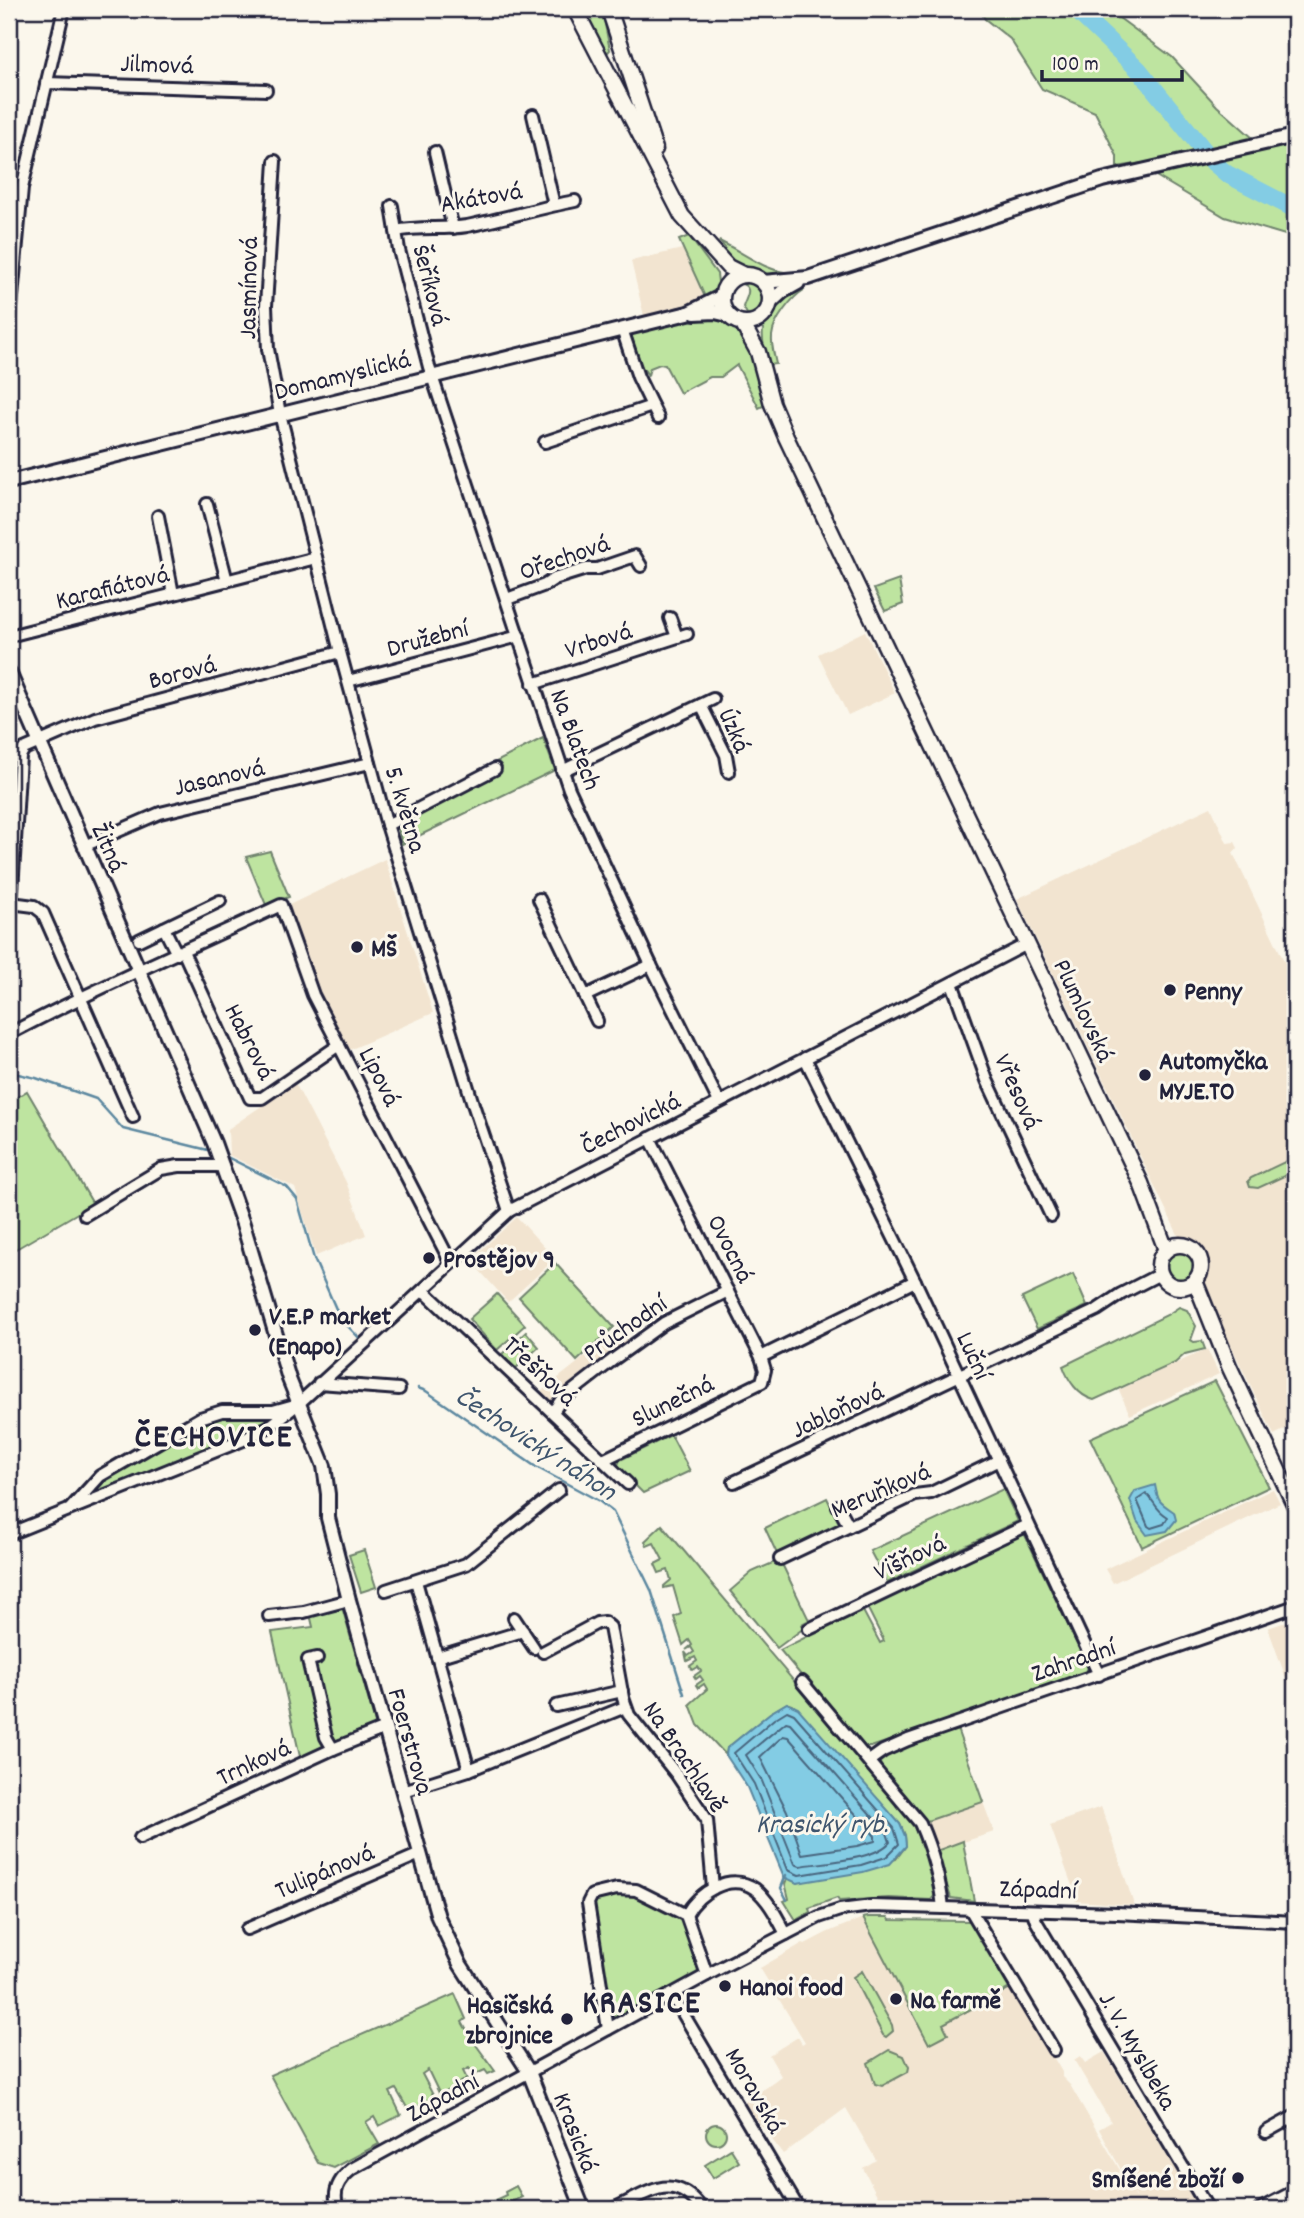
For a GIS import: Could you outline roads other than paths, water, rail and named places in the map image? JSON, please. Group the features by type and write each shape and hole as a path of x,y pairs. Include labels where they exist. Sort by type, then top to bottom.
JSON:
{"main road":[{"path":"575,9 682,216 728,267 763,282 769,292 770,303 760,319 742,323 728,315 723,306 724,291 705,243"},
{"path":"610,9 662,177"},
{"path":"604,65 618,55 618,38"},
{"path":"724,291 734,279 744,275"},
{"path":"758,352 760,319"},
{"path":"742,323 758,352"},
{"name":"Plumlovská","path":"758,352 772,404 786,438 1171,1247 1190,1248 1198,1256 1201,1269 1188,1284 1169,1284 1160,1274"},
{"path":"1160,1274 1159,1261 1171,1247"},
{"name":"Plumlovská","path":"1188,1284 1295,1506"}],"street":[{"path":"9,330 22,188 64,9"},
{"name":"Jilmová","path":"46,83 266,90"},
{"path":"533,115 554,205"},
{"path":"770,303 782,292 808,278 1087,184 1295,135"},
{"path":"435,152 453,228"},
{"name":"Jasmínová","path":"275,161 266,306 268,346 280,414"},
{"name":"Akátová","path":"396,231 416,227 453,228 575,201"},
{"name":"Šeříková","path":"392,206 432,375"},
{"path":"763,282 808,278"},
{"name":"Domamyslická","path":"688,313 724,291"},
{"name":"Domamyslická","path":"9,482 688,313 715,312 728,315"},
{"path":"622,329 632,364 658,418"},
{"name":"Na Blatech","path":"432,375 569,789 651,965 719,1102"},
{"path":"545,442 652,406"},
{"name":"5. května","path":"280,414 387,825 509,1211"},
{"path":"207,504 227,581"},
{"path":"158,516 173,594"},
{"name":"Ořechová","path":"507,599 554,579 586,569 597,569 637,555"},
{"name":"Karafiátová","path":"9,636 316,558"},
{"name":"Vrbová","path":"533,684 682,636 670,618"},
{"name":"Družební","path":"348,681 519,636"},
{"name":"Borová","path":"38,742 95,718 340,652"},
{"name":"Žitná","path":"9,672 222,1164 298,1404"},
{"path":"562,771 713,699"},
{"name":"Úzká","path":"701,705 726,755 729,772"},
{"path":"9,942 20,756 24,749 38,742"},
{"name":"Jasanová","path":"84,846 160,813 370,763"},
{"path":"387,825 495,769"},
{"path":"539,899 597,1021"},
{"path":"139,940 220,901"},
{"path":"11,902 34,906 43,913 133,1117"},
{"name":"Lipová","path":"180,952 281,905 313,995 451,1263"},
{"path":"15,1031 79,997 180,952 164,928"},
{"name":"Čechovická","path":"9,1534 243,1440 270,1426 298,1404 509,1211 1027,944"},
{"name":"Habrová","path":"180,952 250,1098 262,1098 339,1045"},
{"path":"585,996 651,965"},
{"name":"Vřesová","path":"952,983 987,1080 1051,1216"},
{"name":"Luční","path":"805,1058 915,1281 1099,1675"},
{"name":"Ovocná","path":"650,1138 761,1357 765,1370 762,1382"},
{"path":"85,1214 161,1169 222,1164"},
{"path":"960,1376 1101,1308 1127,1290 1160,1274"},
{"path":"761,1357 915,1281"},
{"name":"Třešňová","path":"423,1290 628,1484"},
{"name":"Průchodní","path":"553,1412 562,1401 661,1325 728,1291"},
{"name":"Jabloňová","path":"734,1482 960,1376"},
{"name":"Slunečná","path":"603,1460 762,1382"},
{"path":"319,1383 399,1390"},
{"name":"Čechovická","path":"70,1509 100,1476 200,1418 222,1411 274,1411 298,1404"},
{"name":"Foerstrova","path":"298,1404 324,1466 328,1518 438,1917 460,1964 529,2072"},
{"name":"Meruňková","path":"780,1559 915,1495 931,1493 999,1460"},
{"path":"386,1590 466,1564 559,1490"},
{"path":"838,1506 849,1526"},
{"name":"Višňová","path":"809,1629 1028,1525"},
{"path":"416,1581 469,1770"},
{"path":"269,1616 304,1612 349,1600"},
{"name":"Zahradní","path":"869,1761 908,1740 1295,1606"},
{"path":"437,1657 523,1631 514,1618"},
{"name":"Na Brachlavě","path":"523,1631 538,1650 597,1623 606,1623 611,1630 625,1707 629,1715 677,1775 707,1820 710,1828 713,1888"},
{"path":"317,1658 308,1660 326,1738 333,1749"},
{"path":"802,1682 920,1823 941,1883 943,1908"},
{"name":"Na Brachlavě","path":"556,1706 622,1691"},
{"path":"403,1791 469,1770 625,1707"},
{"name":"Trnková","path":"140,1838 333,1749 385,1728"},
{"name":"Tulipánová","path":"247,1929 420,1854"},
{"path":"686,1915 697,1899 713,1888 737,1883 754,1888 775,1913 786,1934"},
{"path":"608,2029 589,1898 617,1889 636,1890 686,1915 707,1975"},
{"name":"Západní","path":"338,2209 335,2194 342,2178 352,2169 707,1975 819,1917 848,1908 872,1906 1117,1913 1295,1922"},
{"path":"970,1909 1054,2050"},
{"name":"J. V. Myslbeka","path":"1034,1912 1036,1921 1208,2209"},
{"name":"Moravská","path":"672,1995 799,2209"},
{"name":"Krasická","path":"529,2072 583,2209"},
{"path":"1266,2132 1295,2116"},
{"path":"613,2209 629,2206 663,2187 676,2186 688,2192 702,2209"},
{"path":"1260,2209 1295,2191"}],"water":[{"path":"1155,1485 1160,1501 1174,1512 1176,1520 1167,1531 1147,1535 1137,1521 1130,1500 1135,1491"},
{"name":"Krasický ryb.","path":"787,1703 798,1708 900,1824 906,1846 890,1864 863,1872 797,1883 784,1877 747,1787 726,1755 727,1748 770,1713"}],"waterway":[{"path":"1075,9 1138,69 1214,163 1227,174 1295,209"},
{"name":"Čechovický náhon","path":"9,1072 36,1078 96,1099 123,1129 212,1151"},
{"name":"Čechovický náhon","path":"221,1154 287,1187 297,1199 314,1259 340,1318 363,1342"},
{"name":"Čechovický náhon","path":"418,1388 536,1467 599,1501 613,1512 651,1590 684,1694"},
{"name":"Čechovický náhon","path":"786,1875 781,1888 787,1900"}],"place":[{"name":"MŠ","path":"357,947"},
{"name":"Penny","path":"1170,990"},
{"name":"Automyčka MYJE.TO","path":"1145,1075"},
{"name":"Prostějov 9","path":"429,1258"},
{"name":"V.E.P market (Enapo)","path":"255,1330"},
{"name":"Hanoi food","path":"725,1986"},
{"name":"Na farmě","path":"896,1999"},
{"name":"Hasičská zbrojnice","path":"567,2019"},
{"name":"Smíšené zboží","path":"1238,2178"}],"district":[{"name":"ČECHOVICE","path":"214,1434"},
{"name":"KRASICE","path":"642,2000"}]}
